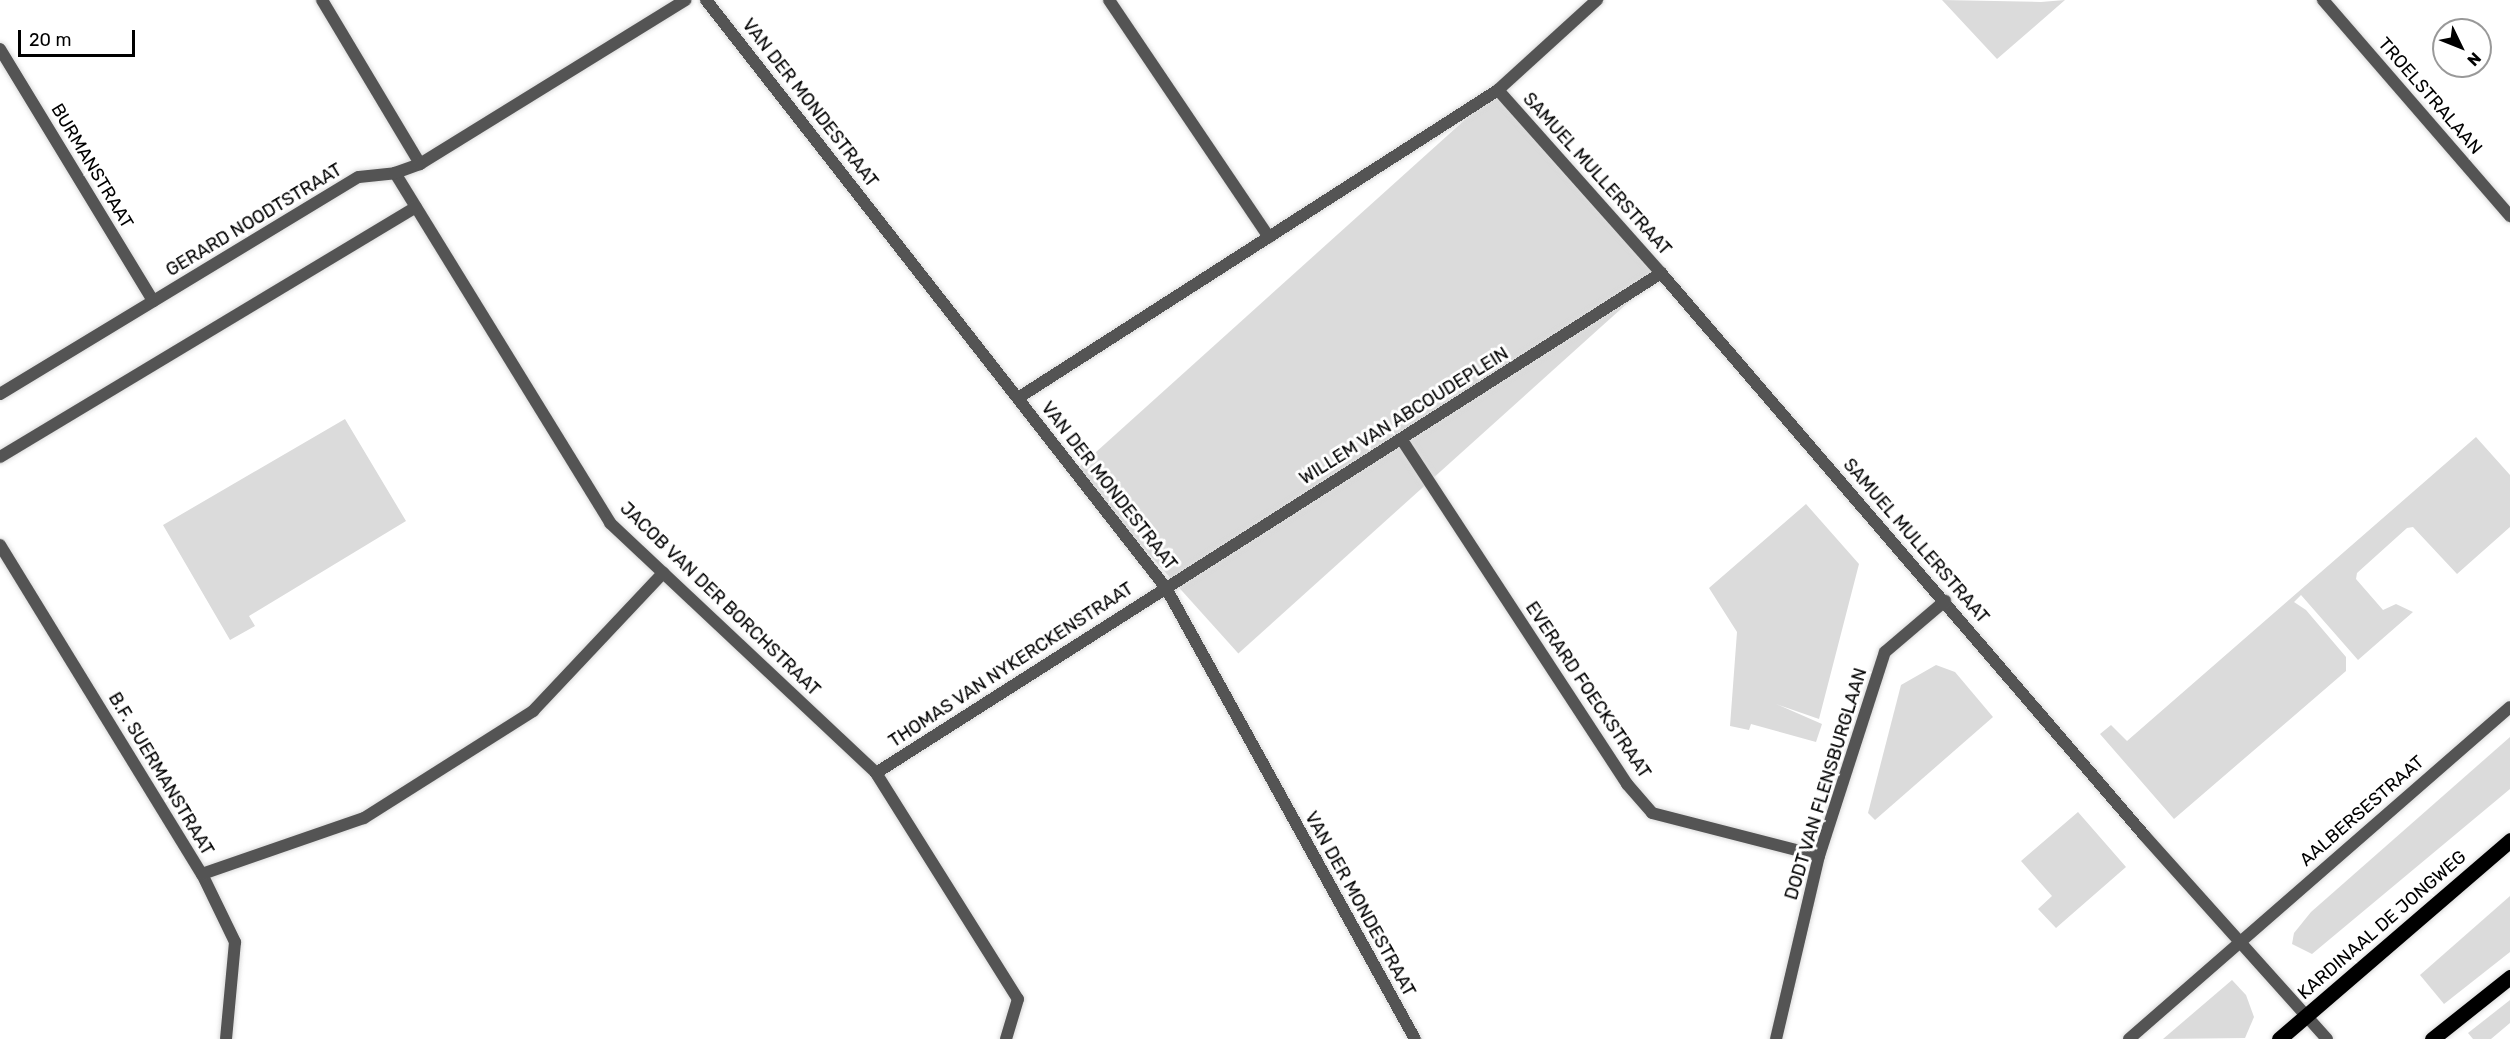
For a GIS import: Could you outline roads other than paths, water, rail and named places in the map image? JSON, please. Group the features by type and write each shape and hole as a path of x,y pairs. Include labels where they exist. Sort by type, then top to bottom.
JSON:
{"main road":[{"name":"KARDINAAL DE JONGWEG","path":"2279,1039 2510,840"},
{"path":"2432,1039 2510,976"}],"street":[{"path":"322,0 420,164"},
{"name":"GERARD NOODTSTRAAT","path":"0,394 359,177 395,173 420,164 686,0"},
{"name":"VAN DER MONDESTRAAT","path":"706,0 1166,588 1415,1039"},
{"path":"1109,0 1269,237"},
{"path":"1018,398 1498,90 1597,0"},
{"name":"TROELSTRALAAN","path":"2323,0 2510,216"},
{"name":"BURMANSTRAAT","path":"0,49 153,301"},
{"name":"SAMUEL MULLERSTRAAT","path":"1498,90 1661,273 2239,943 2326,1039"},
{"name":"JACOB VAN DER BORCHSTRAAT","path":"395,173 610,523 876,773 1018,999 1005,1039"},
{"path":"0,457 416,207"},
{"name":"WILLEM VAN ABCOUDEPLEIN","path":"1166,588 1402,440 1661,273"},
{"name":"EVERARD FOECKSTRAAT","path":"1402,440 1627,784 1652,813 1819,856"},
{"name":"B.F. SUERMANSTRAAT","path":"0,544 202,874 235,942 226,1039"},
{"path":"202,874 364,818 533,711 663,573"},
{"name":"THOMAS VAN NYKERCKENSTRAAT","path":"876,773 1166,588"},
{"name":"DODT VAN FLENSBURGLAAN","path":"1776,1039 1819,856 1885,652 1945,601"},
{"name":"AALBERSESTRAAT","path":"2129,1039 2510,707"}]}
